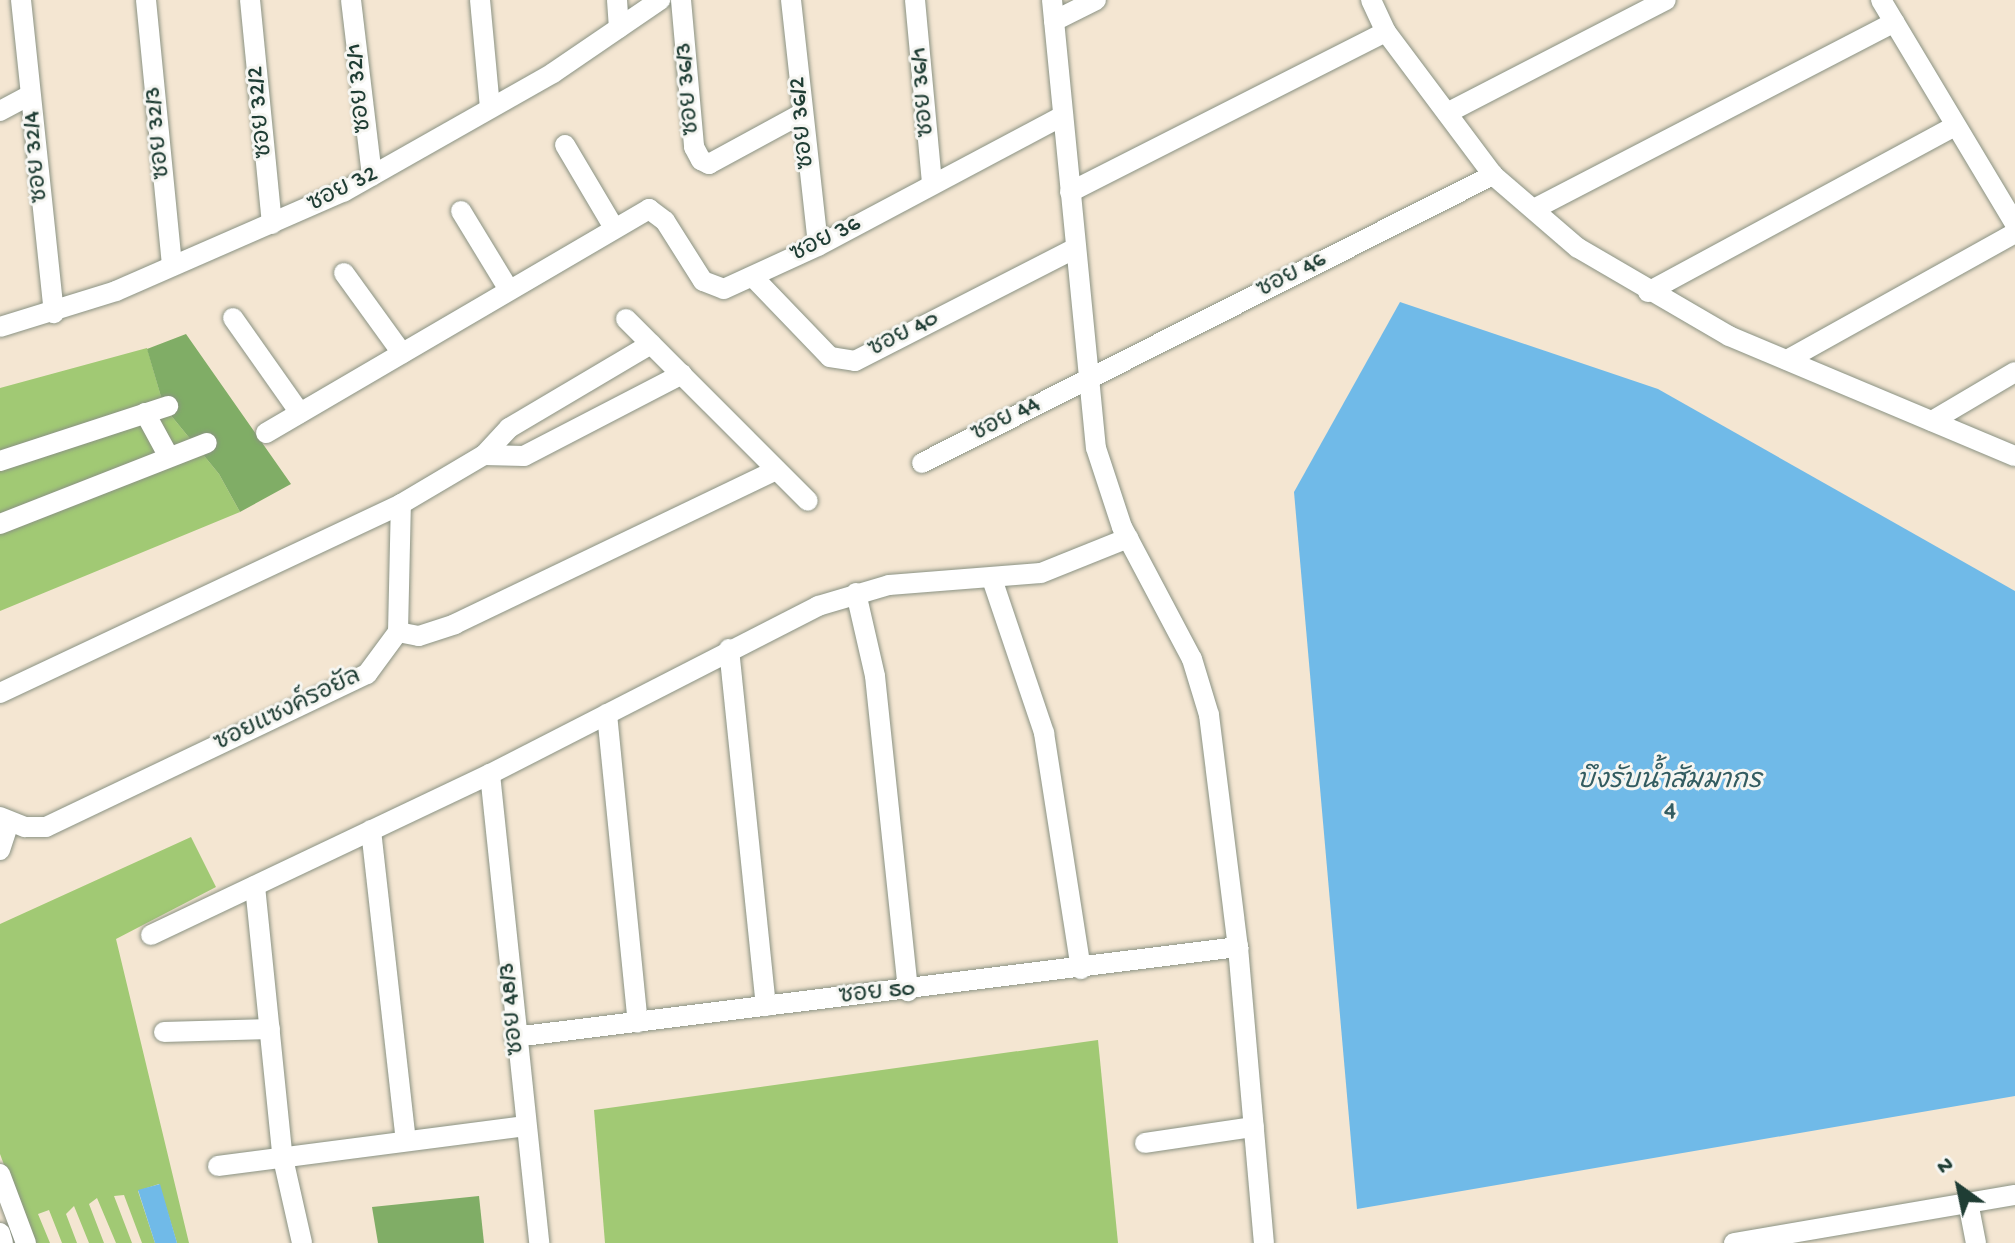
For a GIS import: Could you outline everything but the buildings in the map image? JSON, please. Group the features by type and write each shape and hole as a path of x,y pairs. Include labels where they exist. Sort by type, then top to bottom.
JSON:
{"street":[{"name":"ซอย 32/4","path":"21,0 54,313"},
{"name":"ซอย 32/3","path":"146,0 172,266"},
{"name":"ซอย 32/2","path":"250,0 272,224"},
{"name":"ซอย 32/1","path":"351,0 372,176"},
{"path":"480,0 490,108"},
{"path":"617,0 619,28"},
{"name":"ซอย 32","path":"0,327 54,313 172,266 272,224 372,176 490,108 660,0"},
{"name":"ซอย 36/3","path":"681,0 694,147 701,160 709,164 801,114"},
{"name":"ซอย 36/2","path":"791,0 801,114 818,246"},
{"name":"ซอย 36/1","path":"915,0 932,184"},
{"path":"1052,0 1096,448 1128,538 1204,690 1238,947 1264,1243"},
{"path":"1054,21 1096,0"},
{"path":"1447,113 1666,0"},
{"path":"1881,0 2015,224"},
{"path":"1378,2 1386,32 1493,175 1578,248 1648,292 1787,360 2015,456"},
{"path":"1534,209 1894,22"},
{"path":"1070,192 1386,32"},
{"path":"0,111 30,95"},
{"name":"ซอย 36","path":"266,433 649,209 665,221 703,281 713,288 724,289 818,246 1063,116"},
{"path":"1648,292 1955,126"},
{"path":"565,145 614,228"},
{"name":"ซอย 46","path":"1090,378 1493,175"},
{"path":"461,211 509,290"},
{"path":"1787,360 2015,233"},
{"name":"ซอย 40","path":"753,277 830,357 855,361 1076,248"},
{"path":"344,273 402,353"},
{"path":"233,318 300,413"},
{"path":"626,319 808,501"},
{"path":"0,693 401,504 484,455 509,428 651,344"},
{"path":"1932,421 2015,372"},
{"path":"484,455 524,456 682,374"},
{"name":"ซอย 44","path":"922,463 1090,378"},
{"path":"0,461 168,406"},
{"path":"145,413 169,457"},
{"path":"0,524 207,443"},
{"path":"401,504 398,632 419,636 455,624 776,470"},
{"path":"151,935 490,774 782,621 856,593 915,582 992,579 1065,566 1128,538"},
{"path":"992,579 1044,733 1081,969"},
{"path":"856,593 875,676 908,991"},
{"name":"ซอยแซงค์รอยัล","path":"5,820 46,827 367,674 398,632"},
{"path":"729,649 766,1006"},
{"path":"607,714 638,1022"},
{"name":"ซอย 48/3","path":"490,774 515,1037 539,1243"},
{"path":"0,850 5,820"},
{"path":"371,830 406,1141"},
{"path":"255,886 282,1154 302,1243"},
{"name":"ซอย 50","path":"515,1037 908,991 1238,947"},
{"path":"164,1032 270,1029"},
{"path":"218,1166 282,1154 525,1126"},
{"path":"1145,1143 1254,1127"},
{"path":"0,1174 6,1206 26,1243"},
{"path":"1734,1243 1793,1238 2015,1195"},
{"path":"1968,1202 1976,1243"},
{"path":"0,1233 3,1243"}],"green space":[{"path":"186,334 291,484 240,512 219,474 164,407 147,349"},
{"path":"147,348 164,407 219,474 240,512 0,611 0,388"},
{"path":"191,837 216,887 116,939 189,1243 177,1243 159,1184 138,1191 155,1243 142,1243 124,1195 114,1196 132,1243 116,1243 97,1198 89,1204 104,1243 89,1243 74,1206 66,1214 77,1243 62,1243 49,1210 38,1214 50,1243 33,1243 0,1154 0,924"},
{"path":"1098,1040 1118,1243 605,1243 594,1110"},
{"path":"479,1196 484,1243 378,1243 372,1207"}],"water":[{"name":"บึงรับน้ำสัมมากร 4","path":"1400,302 1658,389 2015,591 2015,1096 1357,1209 1294,492"},
{"path":"160,1184 177,1243 155,1243 138,1190"}]}
